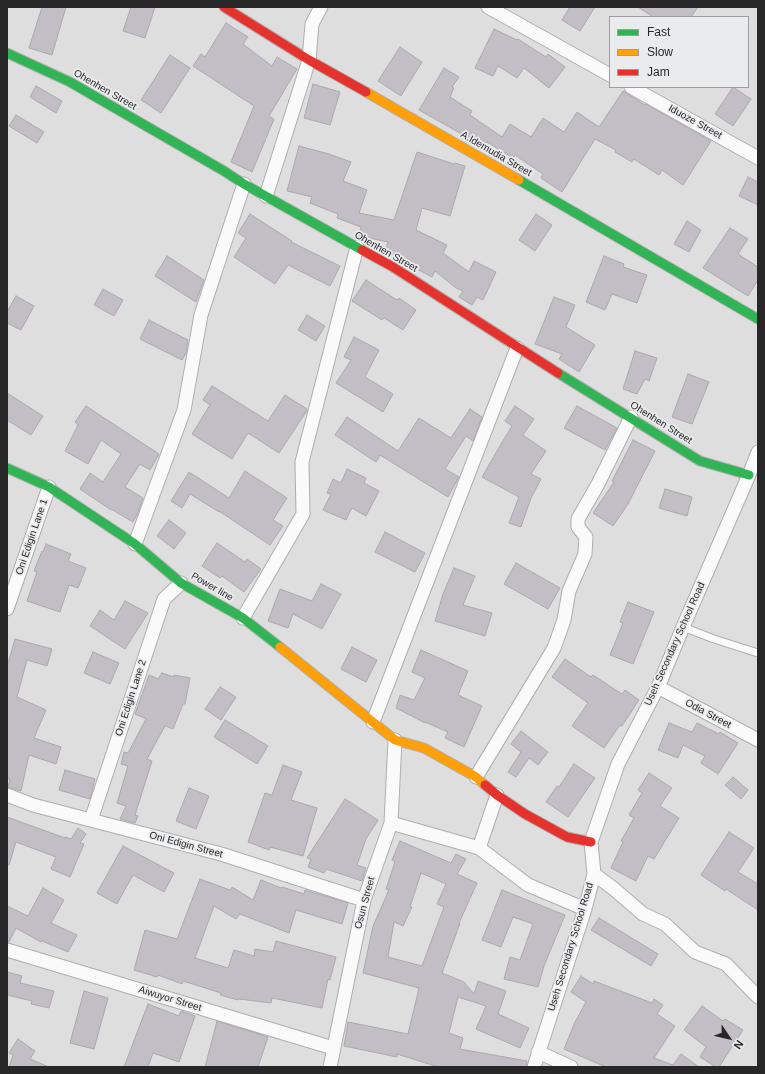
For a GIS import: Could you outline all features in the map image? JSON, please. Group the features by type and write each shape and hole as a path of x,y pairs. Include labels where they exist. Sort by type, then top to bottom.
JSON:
{"street":[{"name":"A.Idemudia Street","path":"224,7 309,60 501,169 758,319"},
{"path":"266,196 309,60 312,24 321,7"},
{"path":"488,7 609,74"},
{"name":"Ohenhen Street","path":"7,53 70,82 244,184 393,267 517,348 700,461 749,476"},
{"name":"Iduoze Street","path":"633,88 758,158"},
{"path":"135,544 184,410 201,315 244,184"},
{"path":"243,618 304,514 302,462 357,247"},
{"path":"373,722 517,348"},
{"path":"476,777 554,648 564,620 569,591 585,554 586,537 578,527 578,519 598,484 631,417"},
{"name":"Useh Secondary School Road","path":"534,1067 585,909 594,874 591,842 618,764 658,687 758,452"},
{"name":"Power line","path":"7,468 49,487 135,544 182,582 243,618 396,740"},
{"name":"Oni Edigin Lane 1","path":"7,609 49,487"},
{"name":"Oni Edigin Lane 2","path":"91,820 164,599 182,582"},
{"name":"Odia Street","path":"658,687 758,740"},
{"path":"396,740 424,748 476,777 497,795 525,814 567,837 591,842"},
{"name":"Osun Street","path":"330,1067 332,1048 364,900 391,824 396,740"},
{"name":"Oni Edigin Street","path":"7,795 33,805 221,854 364,900"},
{"path":"479,848 497,795"},
{"path":"391,824 479,848 528,885 585,909"},
{"path":"594,874 614,889 642,914 665,924 695,952 726,964 758,997"},
{"name":"Aiwuyor Street","path":"7,950 332,1048"},
{"path":"538,1052 572,1067"}],"lane":[{"path":"683,627 758,653"}],"building":[{"path":"42,7 66,7 52,55 29,48"},
{"path":"131,7 155,7 145,38 123,31"},
{"path":"570,7 595,7 580,31 562,20"},
{"path":"638,7 698,7 692,16 652,16"},
{"path":"226,23 248,37 243,44 272,66 277,57 297,69 269,116 274,119 252,172 231,162 254,106 193,66 201,54 205,57"},
{"path":"494,29 517,40 518,39 546,57 548,54 565,67 549,88 524,68 517,78 498,66 493,76 475,68"},
{"path":"400,47 422,62 401,96 378,81"},
{"path":"170,55 190,68 161,113 141,100"},
{"path":"444,68 459,77 452,87 454,88 450,97 472,111 470,115 502,137 510,124 531,137 543,118 564,132 577,112 599,127 623,91 645,105 646,104 711,141 683,185 662,170 659,175 634,159 632,162 615,152 616,150 595,139 562,192 541,178 543,174 515,155 513,158 487,142 483,146 419,110"},
{"path":"313,84 340,92 330,125 304,118"},
{"path":"36,86 62,101 56,113 30,97"},
{"path":"732,88 751,99 733,126 715,114"},
{"path":"16,115 44,132 37,143 9,126"},
{"path":"299,146 351,162 343,181 367,190 359,213 394,220 417,152 465,166 450,216 422,208 416,230 447,245 443,253 469,272 474,261 496,272 483,300 477,297 472,305 459,297 463,291 456,288 435,271 432,277 413,267 414,264 405,261 385,250 388,242 360,236 361,227 337,218 338,214 310,203 312,197 287,191"},
{"path":"748,177 758,182 758,205 739,196"},
{"path":"250,214 292,241 291,242 340,266 330,286 288,265 275,284 234,257 246,238 238,233"},
{"path":"536,214 552,225 535,251 519,240"},
{"path":"687,221 701,230 689,252 674,244"},
{"path":"730,228 748,239 738,254 758,267 758,280 748,296 703,268"},
{"path":"167,256 204,280 196,302 155,276"},
{"path":"604,256 624,264 623,267 647,275 637,303 612,294 605,310 586,302"},
{"path":"366,280 397,300 399,298 416,310 403,330 384,318 382,320 352,301"},
{"path":"103,289 123,300 114,316 94,305"},
{"path":"16,296 34,306 21,330 7,323 7,312"},
{"path":"554,297 575,305 566,327 595,345 579,372 559,359 562,354 535,344"},
{"path":"307,315 325,326 316,341 298,330"},
{"path":"149,320 188,340 186,353 182,360 140,339"},
{"path":"354,337 379,350 365,377 393,394 383,412 336,383 351,360 344,357"},
{"path":"635,351 657,358 649,381 645,379 637,394 623,389"},
{"path":"688,374 709,382 692,424 672,417"},
{"path":"212,386 268,421 285,395 307,409 279,453 248,433 232,459 192,434 210,405 203,400"},
{"path":"7,393 43,416 31,435 7,420"},
{"path":"86,406 159,454 150,470 140,464 125,487 143,498 133,522 111,510 80,489 90,473 103,482 121,454 101,440 88,464 65,451 78,425 75,422"},
{"path":"515,406 534,419 523,435 546,451 531,474 541,479 531,498 521,527 509,523 519,497 482,477 512,426 505,421"},
{"path":"577,406 617,428 605,450 564,428"},
{"path":"470,409 482,417 473,441 466,436 445,469 459,477 448,497 380,455 376,462 335,435 347,417 398,451 419,418 451,438"},
{"path":"633,440 655,451 628,504 613,526 593,513 614,482 612,481"},
{"path":"347,469 366,478 364,483 379,491 366,516 352,508 346,520 323,510 331,494 327,493 333,479 341,483"},
{"path":"245,471 287,498 273,520 283,526 270,545 219,511 190,494 182,508 171,501 189,472 229,498"},
{"path":"665,489 692,497 687,516 659,508"},
{"path":"169,520 186,533 174,549 157,536"},
{"path":"385,532 425,553 415,572 375,552"},
{"path":"217,543 245,562 247,559 261,569 244,592 222,576 220,578 202,566"},
{"path":"46,544 71,554 68,561 86,568 78,588 69,585 60,612 27,601 37,572 34,571"},
{"path":"516,563 560,588 548,609 504,584"},
{"path":"454,568 475,576 463,605 492,613 485,636 435,621 443,594"},
{"path":"321,584 341,594 322,629 293,614 288,628 268,621 280,589 312,601"},
{"path":"125,601 148,613 125,649 90,626 100,610 114,620"},
{"path":"628,602 654,612 633,664 610,655 623,623 620,622"},
{"path":"15,639 52,649 47,666 27,660 17,697 46,710 34,738 61,747 56,764 29,755 21,791 8,787 10,779 7,779 7,667"},
{"path":"352,647 377,660 366,682 341,669"},
{"path":"421,650 468,671 458,695 482,706 464,747 445,738 448,732 425,723 396,708 400,695 414,700 425,678 412,672"},
{"path":"93,652 119,663 110,684 84,673"},
{"path":"565,659 591,677 593,675 622,694 625,690 639,700 622,726 620,725 604,748 572,726 588,703 552,677"},
{"path":"162,673 174,677 174,675 190,678 185,704 183,704 173,729 165,726 147,759 152,761 135,815 138,816 135,823 120,819 126,806 117,803 128,766 121,764 124,752 128,753 146,719 135,714 149,675 158,679"},
{"path":"220,687 236,697 221,720 205,709"},
{"path":"225,720 268,746 257,764 214,737"},
{"path":"669,723 692,732 697,723 719,734 720,732 738,743 718,774 701,763 705,756 683,745 678,758 658,750"},
{"path":"521,731 548,752 538,765 529,758 516,777 508,772 521,752 511,744"},
{"path":"574,764 595,778 568,817 546,802 557,786 559,787"},
{"path":"283,765 302,772 291,800 317,808 303,856 270,847 269,850 248,842 265,793 272,795"},
{"path":"65,770 95,779 90,799 59,790"},
{"path":"649,773 672,788 660,806 679,818 654,859 648,856 636,881 611,868 623,842 621,841 634,818 629,815 642,793 638,790"},
{"path":"733,777 748,790 741,799 725,785"},
{"path":"189,788 209,796 196,829 176,821"},
{"path":"345,799 378,820 366,839 357,865 366,868 362,881 326,869 324,873 308,867 311,859 307,858"},
{"path":"7,817 65,838 71,839 78,828 86,834 80,843 84,844 70,877 51,869 56,857 16,842 9,865 7,864"},
{"path":"729,832 754,848 738,872 758,884 758,910 701,875"},
{"path":"400,841 451,863 456,854 466,859 457,874 477,883 459,923 442,973 464,982 474,994 478,981 506,991 498,1014 529,1028 520,1048 476,1029 486,1006 458,997 449,1033 463,1038 460,1049 527,1061 526,1067 438,1067 397,1054 397,1057 344,1046 348,1022 408,1034 419,988 363,973 373,926 389,890 386,889 395,862 392,860","holes":["421,873 446,884 437,904 444,907 422,966 388,957 394,922 403,926 412,907 410,907"]},
{"path":"123,846 174,873 164,892 133,875 117,904 97,893"},
{"path":"200,879 230,890 232,887 253,900 261,880 281,888 282,887 304,894 305,890 348,903 342,924 296,910 289,933 240,914 236,919 214,906 195,958 228,968 234,950 254,956 255,949 273,952 276,941 336,957 330,980 328,979 322,1008 272,998 271,1003 238,1000 183,981 182,984 158,975 157,977 134,970 145,930 177,939"},
{"path":"43,888 64,900 51,923 77,935 68,952 42,941 41,942 16,928 9,942 7,942 7,906 28,916"},
{"path":"502,890 565,915 544,966 538,987 504,979 510,957 520,960 533,924 513,917 501,947 482,940"},
{"path":"599,918 658,954 651,966 591,930"},
{"path":"7,972 22,976 20,983 54,991 49,1008 31,1004 32,1001 7,995"},
{"path":"581,976 593,984 594,981 652,1003 654,999 663,1005 657,1014 675,1026 654,1058 673,1065 681,1054 699,1067 606,1067 564,1049 575,1022 586,1002 571,992"},
{"path":"84,991 108,998 94,1049 70,1043"},
{"path":"148,1004 179,1016 181,1011 195,1016 179,1062 153,1053 148,1067 124,1067"},
{"path":"702,1006 723,1021 725,1019 743,1030 719,1067 716,1067 700,1057 706,1047 684,1030"},
{"path":"217,1021 268,1037 258,1067 205,1067"},
{"path":"18,1039 35,1051 30,1059 49,1067 9,1067 13,1055 9,1053"}],"traffic: fast":[{"path":"7,53 70,82 244,184 362,250"},
{"path":"519,180 758,319"},
{"path":"558,373 700,461 749,475"},
{"path":"7,468 49,487 135,544 181,583 243,618 280,647"}],"traffic: slow":[{"path":"366,92 519,180"},
{"path":"280,647 395,740 424,748 476,777 485,785"}],"traffic: jam":[{"path":"224,7 309,60 366,92"},
{"path":"362,250 393,267 558,373"},
{"path":"485,785 525,814 567,837 591,842"}]}
